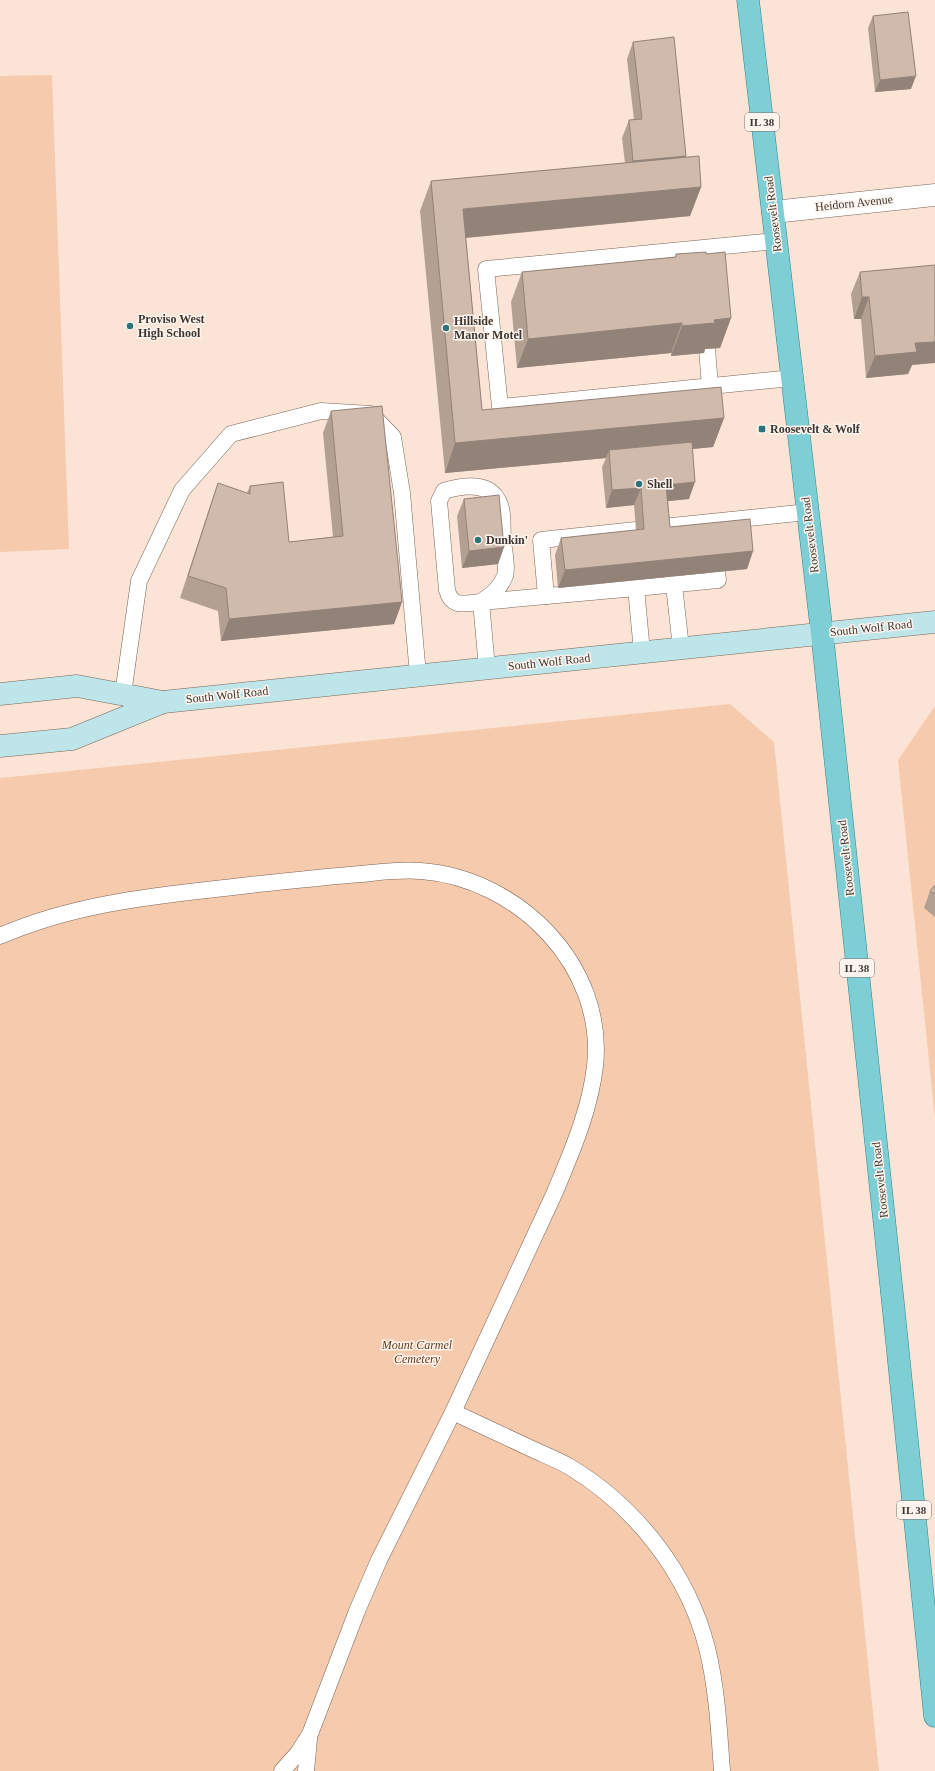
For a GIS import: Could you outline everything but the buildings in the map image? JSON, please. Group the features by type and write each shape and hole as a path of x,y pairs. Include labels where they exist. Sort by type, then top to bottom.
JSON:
{"main road":[{"name":"Roosevelt Road","path":"748,0 822,633 894,1311 935,1716"},
{"name":"South Wolf Road","path":"0,746 72,739 163,702 935,622"},
{"name":"South Wolf Road","path":"0,694 77,686 163,702"}],"street":[{"name":"Heidorn Avenue","path":"773,212 935,195"}],"lane":[{"path":"776,240 699,255 486,269 500,407 792,378"},
{"path":"707,349 710,386"},
{"path":"123,694 139,581 182,490 232,434 321,411 371,414 393,437 402,493 418,675"},
{"path":"480,602 498,589 506,574 500,505 493,493 486,488 478,486 454,488 444,491 439,501 447,590 449,597 456,604 480,602 546,596 587,589 635,584 718,580 717,572"},
{"path":"670,544 665,527 808,512"},
{"path":"713,522 714,539"},
{"path":"546,596 541,540 633,530 631,548"},
{"path":"582,536 583,553"},
{"path":"673,581 681,648"},
{"path":"635,584 642,652"},
{"path":"480,602 487,668"},
{"path":"0,936 48,917 143,897 344,875 408,870 422,871 472,882 495,892 517,905 556,941 572,964 585,989 592,1015 596,1041 590,1094 583,1120 555,1192 453,1412 379,1560 357,1611 310,1734 298,1753 282,1771"},
{"path":"453,1412 569,1466 594,1483 634,1517 653,1539 670,1563 684,1588 707,1647 714,1684 722,1771"},
{"path":"306,1771 310,1734"}],"green space":[{"path":"52,75 69,549 0,552 0,76"},
{"name":"Mount Carmel Cemetery","path":"730,704 774,742 879,1771 0,1771 0,778"},
{"path":"935,706 935,1119 898,760"}],"place":[{"name":"Proviso West High School","path":"130,326"},
{"name":"Hillside Manor Motel","path":"446,328"},
{"name":"Roosevelt & Wolf","path":"762,429"},
{"name":"Shell","path":"639,484"},
{"name":"Dunkin'","path":"478,540"}]}
